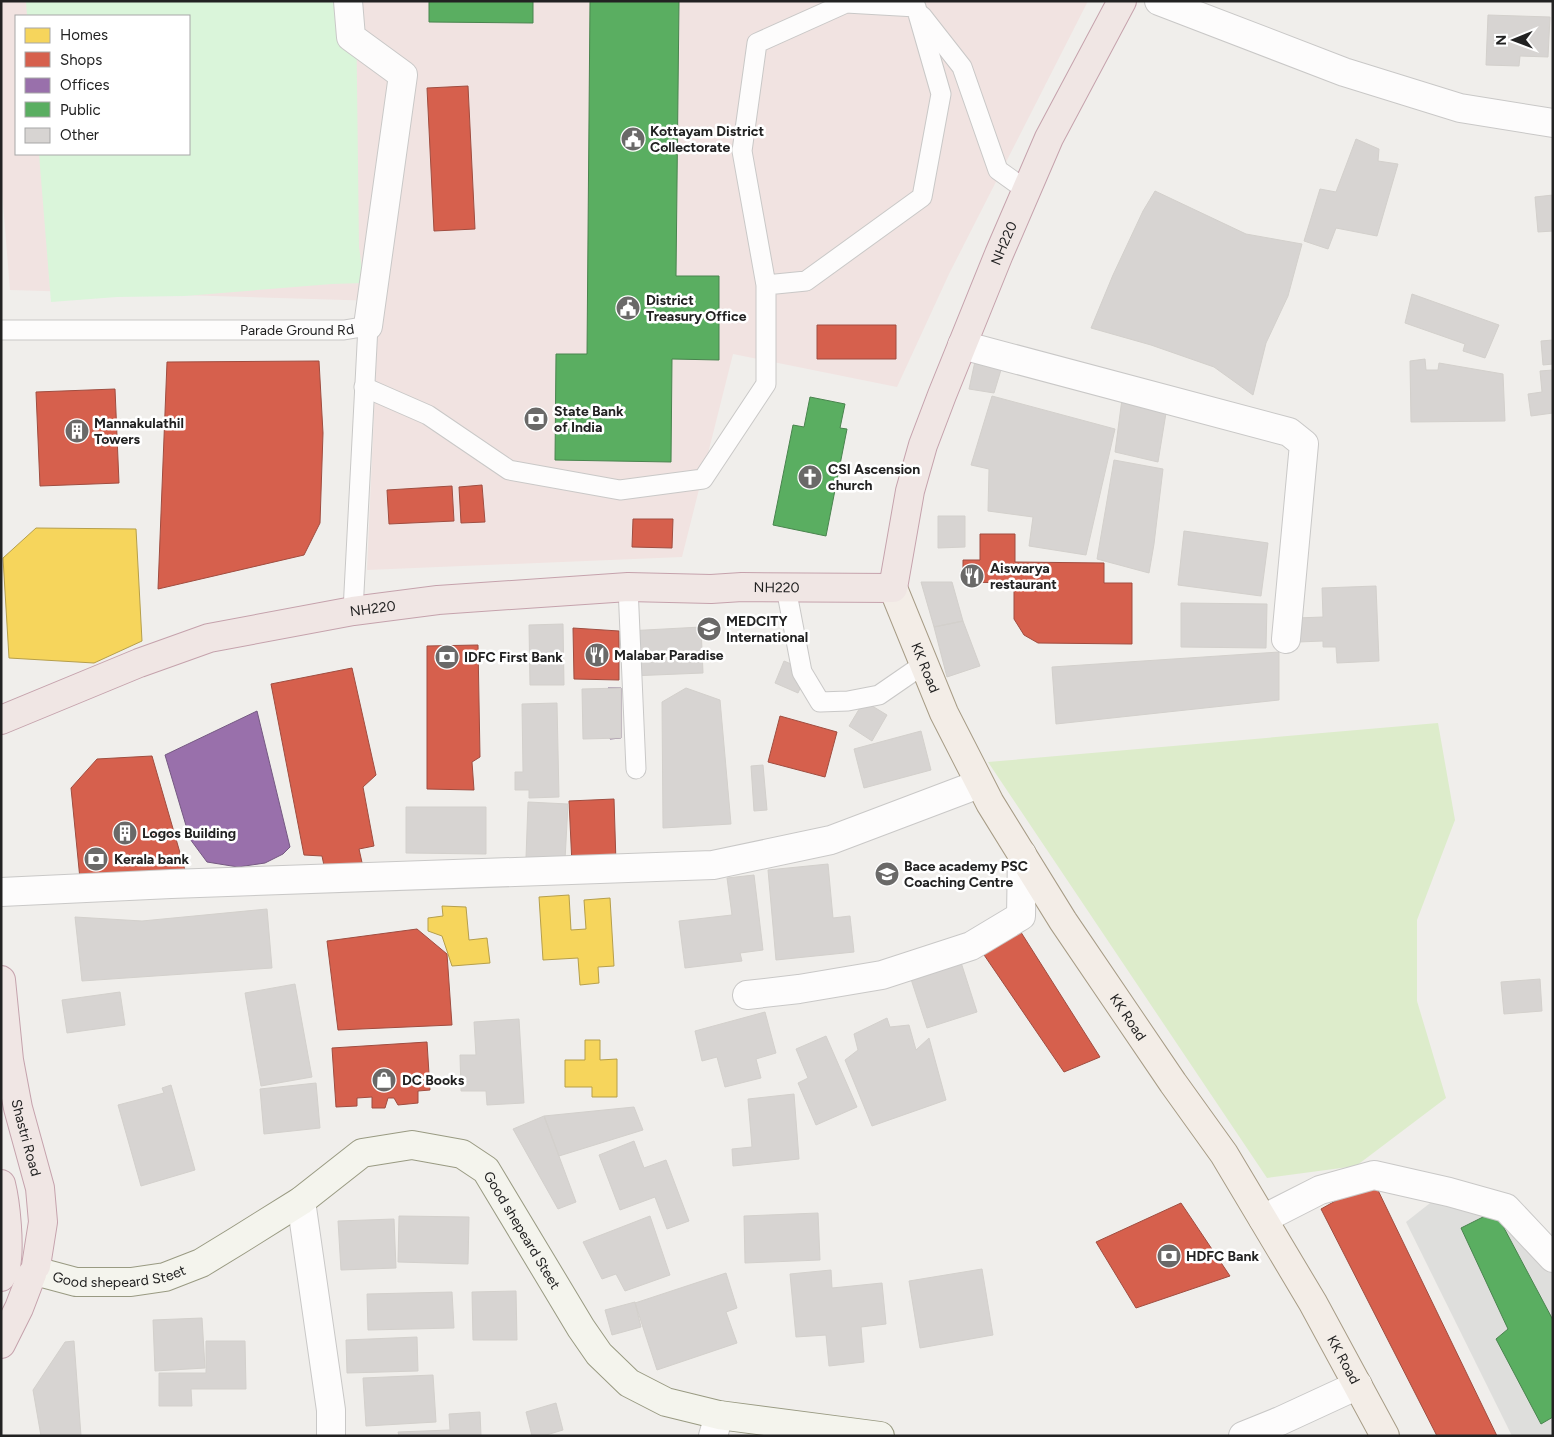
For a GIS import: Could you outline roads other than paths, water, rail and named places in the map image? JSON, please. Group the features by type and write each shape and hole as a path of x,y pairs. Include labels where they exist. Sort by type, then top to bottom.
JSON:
{"highway":[{"name":"NH220","path":"1,720 139,663 209,638 353,611 447,599 628,587 692,589 893,588 910,491 920,454 962,345 1049,138 1122,1"},
{"name":"Shastri Road","path":"1,980 9,1060 18,1108 40,1188 44,1222 34,1270 19,1308 1,1344"},
{"path":"1,1184 5,1200 5,1267 15,1278 24,1279 34,1270"}],"main road":[{"name":"KK Road","path":"893,588 944,713 979,784 1063,921 1173,1083 1224,1154 1313,1303 1385,1436"},
{"name":"Good shepeard Steet","path":"34,1270 76,1282 131,1282 165,1277 201,1263 301,1201 362,1153 412,1145 462,1154 486,1170 580,1328 600,1354 629,1383 716,1426 880,1436"}],"street":[{"path":"348,1 351,36 403,75 368,326"},
{"path":"1159,1 1344,72 1451,105 1553,123"},
{"path":"962,345 1289,432 1304,444 1286,639"},
{"path":"1,892 180,883 713,865 831,840 979,784"},
{"path":"747,996 882,975 971,946 1020,916 1022,854"},
{"path":"1264,1219 1320,1190 1374,1175 1449,1192 1506,1208 1553,1258"},
{"path":"301,1201 331,1410 331,1436"},
{"path":"1243,1436 1358,1385"}],"lane":[{"path":"364,386 428,415 509,470 620,490 703,479 766,384 766,285 742,151 757,43 846,3 921,4"},
{"path":"921,4 962,66 998,170 1026,190"},
{"path":"766,285 806,281 922,197 941,94 921,4"},
{"name":"Parade Ground Rd","path":"1,330 344,330 368,326 353,611"},
{"path":"628,587 636,769"},
{"path":"786,588 802,672 820,702 848,701 879,695 924,664"}],"place":[{"name":"Kottayam District Collectorate","path":"633,139"},
{"name":"District Treasury Office","path":"628,308"},
{"name":"State Bank of India","path":"536,419"},
{"name":"Mannakulathil Towers","path":"77,431"},
{"name":"CSI Ascension church","path":"810,477"},
{"name":"Aiswarya restaurant","path":"972,576"},
{"name":"MEDCITY International","path":"709,629"},
{"name":"Malabar Paradise","path":"597,655"},
{"name":"IDFC First Bank","path":"447,657"},
{"name":"Logos Building","path":"125,833"},
{"name":"Kerala bank","path":"96,859"},
{"name":"Bace academy PSC Coaching Centre","path":"887,874"},
{"name":"DC Books","path":"384,1080"},
{"name":"HDFC Bank","path":"1169,1256"}]}
